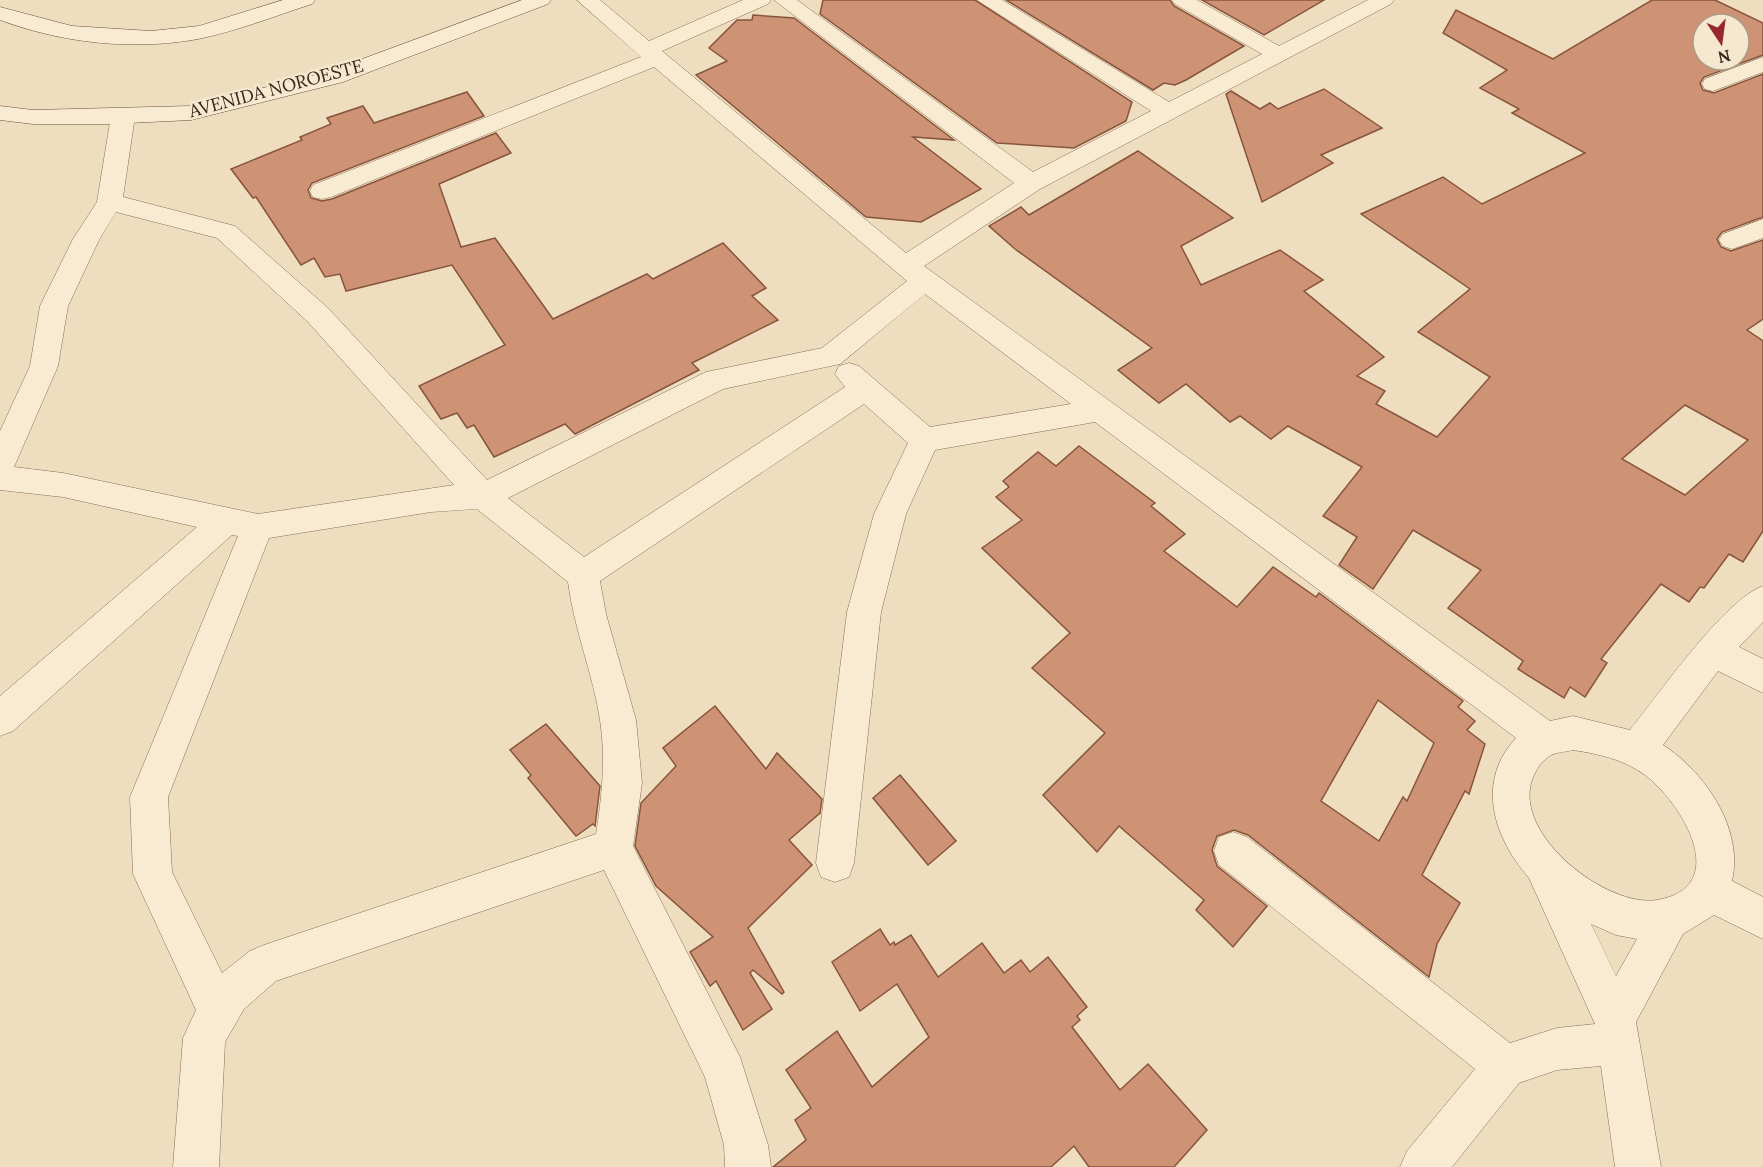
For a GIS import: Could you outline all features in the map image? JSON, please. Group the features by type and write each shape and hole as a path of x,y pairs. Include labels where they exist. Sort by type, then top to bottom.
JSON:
{"street":[{"path":"0,13 18,21 83,35 140,36 198,32 305,0"},
{"name":"AVENIDA NOROESTE","path":"0,113 33,117 191,113 335,77 541,0"},
{"path":"587,0 915,273 1546,739"},
{"path":"322,191 652,54 761,0"},
{"path":"784,0 1031,183"},
{"path":"987,0 1167,111"},
{"path":"1182,0 1276,54"},
{"path":"0,478 63,485 243,524 341,516 431,499 483,496 716,380 830,357 915,273 1031,183 1375,2"},
{"path":"1713,84 1763,64"},
{"path":"0,465 44,366 54,306 86,239 110,202 123,116"},
{"path":"110,202 226,232 318,315 483,496 583,575 589,614 618,720 623,783 613,848 725,1072 746,1146 748,1167"},
{"path":"1732,240 1763,228"},
{"path":"830,357 924,440"},
{"path":"583,575 865,388"},
{"path":"924,440 1102,410"},
{"path":"835,863 864,612 890,514 924,440"},
{"path":"0,719 243,524"},
{"path":"219,1012 153,874 149,797 243,524"},
{"path":"1637,750 1713,651 1763,600"},
{"path":"1713,651 1763,677"},
{"path":"1545,871 1574,895 1606,912 1639,921 1669,920 1694,909 1710,891 1716,863 1711,831 1695,800 1668,771 1637,750 1605,737 1573,733 1546,739 1528,750 1516,768 1511,789 1513,814 1525,843 1545,871 1616,1031 1638,1167"},
{"path":"196,1167 204,1038 229,994 264,965 613,848"},
{"path":"1233,851 1505,1066"},
{"path":"1710,891 1763,919"},
{"path":"1423,1167 1505,1066 1616,1031 1669,920"}],"building":[{"path":"823,0 975,0 1132,102 1126,121 1074,148 997,143 820,14"},
{"path":"1006,0 1170,0 1174,6 1244,46 1186,80 1175,85 1164,83 1153,90"},
{"path":"1202,0 1324,0 1264,35"},
{"path":"1652,0 1715,0 1740,12 1691,12 1691,72 1717,72 1704,77 1700,83 1703,90 1714,93 1763,74 1763,217 1722,232 1717,239 1721,247 1731,251 1763,240 1763,319 1747,330 1763,341 1763,531 1743,562 1729,554 1704,588 1700,587 1689,602 1661,584 1601,659 1607,663 1585,697 1570,687 1564,698 1518,669 1523,661 1448,608 1481,570 1413,530 1373,589 1339,565 1357,537 1323,516 1362,467 1288,426 1271,439 1240,416 1230,422 1186,384 1159,403 1118,370 1152,348 1015,249 989,226 1021,207 1029,215 1138,151 1233,218 1181,246 1201,285 1280,250 1323,280 1304,291 1384,357 1357,376 1385,391 1376,404 1437,437 1490,377 1418,332 1470,289 1361,214 1443,177 1482,204 1585,153 1512,113 1519,109 1480,88 1507,70 1443,33 1456,10 1553,59","holes":["1685,405 1748,440 1685,495 1622,459"]},
{"path":"753,15 794,18 954,140 913,137 981,189 921,222 866,217 696,75 727,61 709,48 737,20 752,20"},
{"path":"1751,17 1763,23 1763,55 1751,59"},
{"path":"1324,89 1382,128 1321,155 1333,163 1262,202 1226,94 1231,91 1260,109 1270,103 1278,109"},
{"path":"467,92 484,116 312,183 308,190 311,198 322,201 332,199 496,133 511,153 439,184 461,247 495,238 553,319 647,274 653,279 723,243 766,288 752,296 778,320 692,363 699,370 575,434 565,424 494,457 474,425 467,428 457,413 441,419 419,386 505,345 452,265 346,291 340,274 325,277 314,258 301,265 256,197 253,198 231,169 302,140 300,137 331,124 327,118 363,106 374,123"},
{"path":"1079,446 1155,503 1151,506 1185,534 1164,551 1237,607 1273,567 1316,597 1319,593 1463,701 1458,707 1475,721 1467,730 1485,744 1469,794 1465,791 1422,875 1460,903 1437,944 1429,977 1248,835 1234,830 1217,836 1212,850 1217,866 1267,906 1233,947 1196,910 1204,900 1119,826 1097,852 1043,795 1105,733 1032,668 1070,633 982,548 1022,520 996,497 1009,487 1003,481 1038,452 1056,466","holes":["1378,700 1434,743 1407,801 1403,797 1379,841 1321,801"]},
{"path":"715,706 766,769 777,753 822,799 820,813 789,840 812,865 748,928 784,992 782,994 753,970 750,973 772,1009 743,1030 716,981 710,986 690,952 713,937 656,886 635,846 641,803 676,766 663,748"},
{"path":"546,724 600,786 595,826 593,824 576,836 528,778 531,775 510,750"},
{"path":"900,775 956,841 928,865 873,798"},
{"path":"880,929 890,945 894,942 895,945 911,935 938,977 982,943 1004,973 1021,960 1030,972 1048,957 1087,1007 1077,1016 1080,1020 1072,1027 1120,1090 1148,1064 1207,1130 1174,1167 1089,1167 1074,1146 1051,1167 773,1167 806,1140 795,1120 811,1108 786,1070 837,1031 872,1087 929,1037 897,984 860,1011 832,962"}]}
